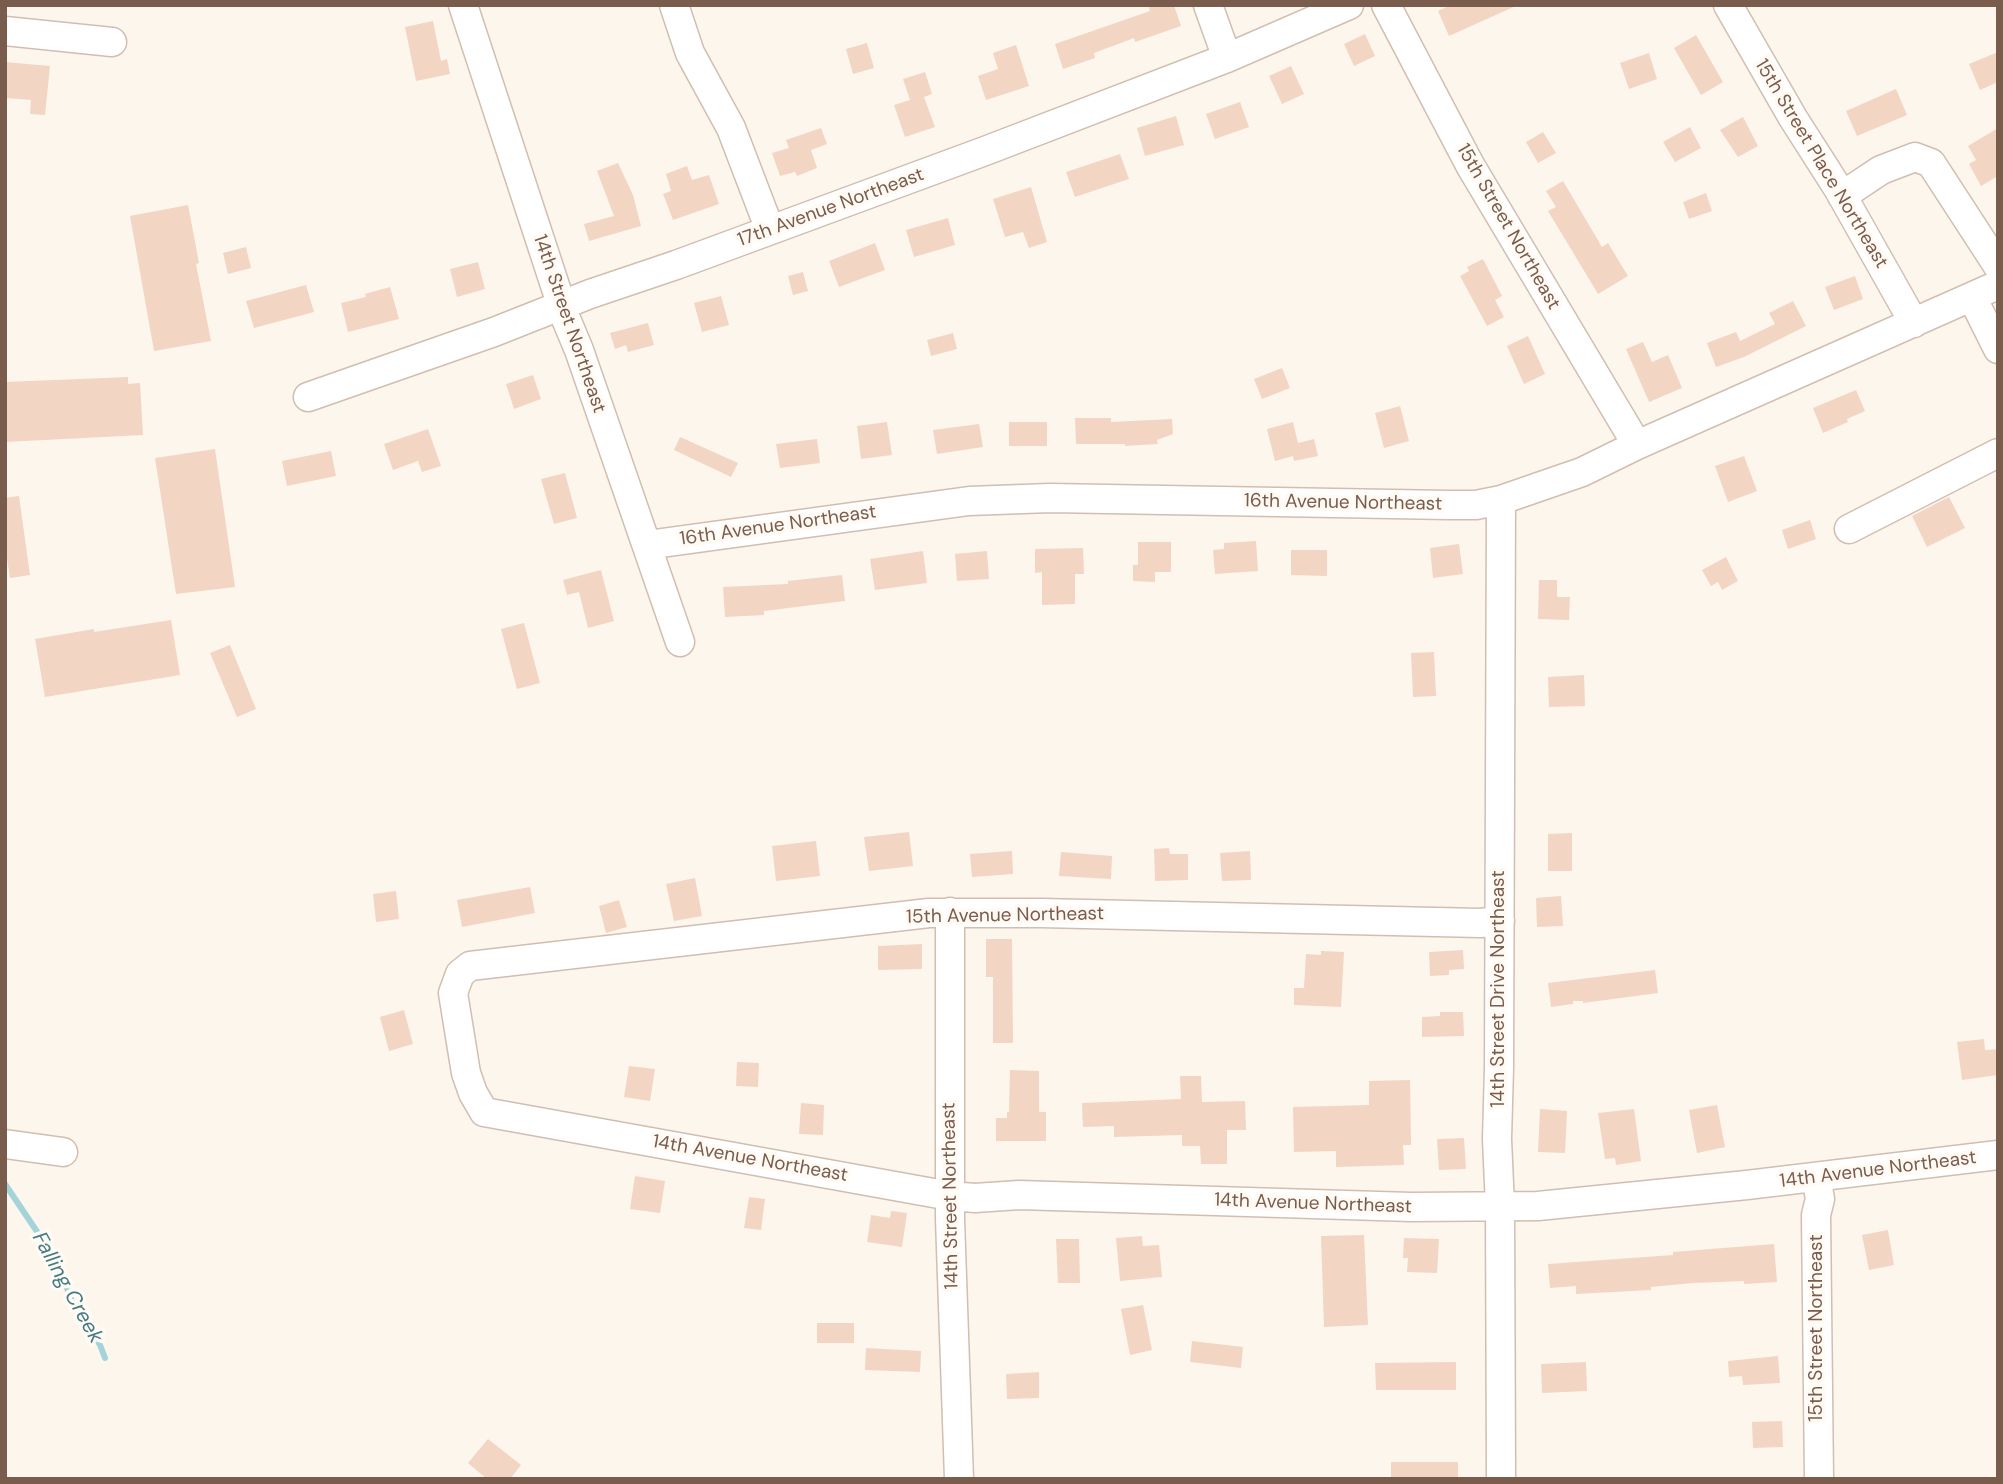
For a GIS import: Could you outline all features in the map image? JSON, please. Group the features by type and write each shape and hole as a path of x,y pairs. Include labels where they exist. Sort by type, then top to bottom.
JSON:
{"street":[{"name":"14th Street Northeast","path":"463,5 562,305 680,642"},
{"path":"674,5 690,53 731,128 770,230"},
{"path":"1208,5 1227,58"},
{"name":"17th Avenue Northeast","path":"308,397 384,372 985,151 1227,58 1349,5"},
{"name":"15th Street Northeast","path":"1386,5 1470,165 1637,445"},
{"name":"15th Street Place Northeast","path":"1728,5 1842,196 1913,323"},
{"path":"5,31 112,42"},
{"path":"1842,196 1881,170 1915,157 1931,163 1998,265"},
{"name":"16th Avenue Northeast","path":"647,545 969,501 1050,498 1476,505 1501,500 1581,472 1998,285"},
{"path":"1972,297 1998,349"},
{"path":"1849,529 1998,453"},
{"name":"14th Street Drive Northeast","path":"1501,500 1497,1139 1500,1206 1501,1479"},
{"name":"14th Street Northeast","path":"950,912 950,1196 959,1479"},
{"name":"15th Avenue Northeast","path":"470,966 950,912 1480,923 1500,921"},
{"name":"14th Avenue Northeast","path":"470,966 460,974 453,993 466,1073 484,1112 950,1196 975,1198 1019,1195 1411,1207 1538,1206 1998,1155"},
{"path":"5,1144 63,1152"},
{"name":"15th Street Northeast","path":"1816,1177 1820,1199 1816,1228 1819,1479"}],"building":[{"path":"1148,5 1174,5 1181,26 1135,42 1134,38 1094,53 1095,58 1063,69 1055,44 1150,11"},
{"path":"1451,5 1518,5 1449,36 1438,11"},
{"path":"433,21 441,61 447,59 450,74 416,81 405,27"},
{"path":"1365,34 1375,56 1354,66 1344,44"},
{"path":"1696,35 1723,82 1701,95 1674,48"},
{"path":"867,43 874,68 853,74 846,49"},
{"path":"1016,45 1029,86 986,100 978,76 998,69 993,53"},
{"path":"1998,52 1998,82 1980,90 1969,64"},
{"path":"1649,53 1657,79 1629,89 1620,63"},
{"path":"5,62 50,66 45,115 30,114 31,100 5,98"},
{"path":"1291,66 1304,94 1282,104 1269,76"},
{"path":"925,72 932,94 924,97 935,127 905,137 894,105 910,100 903,79"},
{"path":"1896,89 1907,115 1857,136 1846,111"},
{"path":"1240,102 1249,127 1215,139 1206,114"},
{"path":"1176,116 1184,145 1145,156 1137,128"},
{"path":"1743,117 1758,146 1738,157 1720,130"},
{"path":"1690,127 1701,148 1675,162 1663,142"},
{"path":"821,128 827,144 811,150 817,168 797,176 795,172 780,176 772,153 789,148 786,140"},
{"path":"1998,128 1998,176 1981,186 1969,164 1976,160 1968,146"},
{"path":"1543,132 1556,153 1538,163 1526,142"},
{"path":"1120,154 1129,179 1075,197 1066,172"},
{"path":"618,163 633,195 641,226 589,241 584,224 614,216 597,171"},
{"path":"687,166 692,180 709,175 719,204 673,220 663,194 671,191 666,174"},
{"path":"1563,181 1602,247 1608,243 1628,276 1598,294 1548,211 1556,207 1546,191"},
{"path":"1031,187 1047,242 1029,248 1023,232 1005,237 993,199"},
{"path":"1706,193 1712,211 1689,219 1683,202"},
{"path":"188,205 211,341 154,351 130,216"},
{"path":"948,218 955,245 914,257 906,230"},
{"path":"875,243 885,270 839,287 829,261"},
{"path":"246,247 251,268 228,274 223,253"},
{"path":"1483,259 1502,296 1495,300 1504,317 1487,326 1460,276 1469,271 1467,267"},
{"path":"478,262 485,289 457,297 450,269"},
{"path":"803,272 808,291 793,295 788,276"},
{"path":"1855,276 1863,299 1834,310 1825,287"},
{"path":"306,285 314,312 254,328 246,301"},
{"path":"390,287 399,319 348,332 341,303"},
{"path":"721,296 729,325 702,332 694,303"},
{"path":"1793,301 1806,326 1744,357 1716,367 1707,343 1736,332 1740,341 1775,324 1769,313"},
{"path":"648,323 654,345 628,352 626,345 615,349 610,333"},
{"path":"953,333 957,349 931,356 927,340"},
{"path":"1528,336 1545,374 1524,384 1507,346"},
{"path":"1643,342 1652,362 1668,355 1682,388 1649,402 1626,349"},
{"path":"1282,368 1290,388 1262,399 1254,379"},
{"path":"533,375 541,399 514,409 506,384"},
{"path":"128,377 128,384 140,383 143,435 5,442 5,382"},
{"path":"1856,390 1865,411 1823,433 1813,408"},
{"path":"1400,406 1409,441 1384,448 1375,413"},
{"path":"1075,418 1111,418 1111,422 1172,419 1173,434 1157,440 1158,444 1076,444"},
{"path":"887,422 892,455 861,459 857,426"},
{"path":"1009,422 1047,422 1047,446 1009,446"},
{"path":"1293,422 1298,443 1314,439 1318,456 1294,461 1293,456 1275,461 1267,429"},
{"path":"979,424 983,447 937,454 933,430"},
{"path":"428,429 441,466 422,472 418,461 393,470 384,444"},
{"path":"680,437 738,463 731,477 674,450"},
{"path":"817,439 820,463 780,468 776,444"},
{"path":"215,449 235,587 176,594 155,458"},
{"path":"331,451 336,476 287,486 282,461"},
{"path":"1744,456 1757,491 1728,502 1715,466"},
{"path":"565,473 577,518 554,524 541,479"},
{"path":"19,496 30,575 10,578 5,546 5,498"},
{"path":"1949,497 1965,528 1927,547 1912,516"},
{"path":"1810,520 1816,539 1788,549 1782,530"},
{"path":"1256,541 1258,571 1215,574 1213,550 1224,549 1224,543"},
{"path":"1138,542 1171,542 1171,572 1155,572 1155,582 1133,581 1133,565 1138,565"},
{"path":"1459,544 1463,574 1433,578 1430,548"},
{"path":"1083,548 1084,574 1075,574 1075,604 1042,605 1042,572 1035,573 1035,549"},
{"path":"1291,550 1327,550 1327,576 1291,575"},
{"path":"923,551 927,583 875,590 870,559"},
{"path":"987,551 989,579 957,581 955,554"},
{"path":"1726,557 1738,581 1722,590 1718,582 1711,586 1702,570"},
{"path":"601,570 614,621 588,628 579,592 567,595 563,580"},
{"path":"842,575 845,601 764,611 764,615 725,617 723,587 788,584 788,581"},
{"path":"1539,580 1557,580 1557,597 1570,597 1569,620 1538,619"},
{"path":"171,620 180,675 45,697 35,639"},
{"path":"524,623 540,683 517,689 501,629"},
{"path":"230,645 256,709 237,717 210,653"},
{"path":"1434,652 1436,696 1413,697 1411,653"},
{"path":"1584,675 1585,706 1549,707 1548,677"},
{"path":"909,832 913,866 869,871 864,837"},
{"path":"1572,833 1572,871 1548,871 1548,834"},
{"path":"816,841 820,876 776,881 772,846"},
{"path":"1169,848 1170,854 1188,854 1188,880 1155,881 1154,849"},
{"path":"1012,851 1013,874 972,877 970,854"},
{"path":"1250,851 1251,880 1222,881 1220,853"},
{"path":"1061,852 1112,856 1111,879 1059,876"},
{"path":"695,878 702,916 674,921 666,884"},
{"path":"530,887 535,913 462,927 457,900"},
{"path":"396,891 399,919 376,922 373,894"},
{"path":"1561,896 1563,926 1537,927 1536,898"},
{"path":"619,900 627,927 606,933 599,906"},
{"path":"986,939 1012,939 1013,1043 993,1043 993,977 986,977"},
{"path":"922,944 922,969 878,970 878,946"},
{"path":"1463,950 1464,969 1449,970 1449,975 1430,976 1429,952"},
{"path":"1321,951 1344,952 1341,1007 1294,1005 1294,988 1304,988 1306,954 1321,955"},
{"path":"1655,970 1658,993 1583,1003 1573,1001 1573,1004 1551,1007 1548,983"},
{"path":"404,1010 413,1044 389,1051 380,1017"},
{"path":"1440,1012 1463,1012 1464,1036 1422,1037 1422,1017 1440,1016"},
{"path":"1984,1039 1985,1050 1998,1049 1998,1075 1962,1080 1957,1042"},
{"path":"737,1062 759,1063 758,1087 736,1086"},
{"path":"629,1066 655,1069 650,1101 624,1097"},
{"path":"1010,1070 1039,1071 1039,1112 1046,1112 1046,1141 996,1141 996,1118 1007,1118 1009,1112"},
{"path":"1180,1076 1201,1076 1202,1102 1245,1101 1246,1130 1227,1130 1227,1164 1201,1164 1200,1146 1182,1146 1182,1135 1114,1137 1114,1126 1083,1127 1082,1103 1181,1099"},
{"path":"1410,1080 1411,1145 1403,1145 1404,1165 1336,1167 1336,1151 1294,1152 1293,1107 1369,1105 1369,1081"},
{"path":"801,1103 824,1105 823,1135 799,1134"},
{"path":"1717,1105 1725,1147 1697,1153 1689,1110"},
{"path":"1540,1109 1567,1111 1565,1153 1538,1152"},
{"path":"1634,1109 1641,1161 1616,1165 1615,1158 1605,1159 1598,1113"},
{"path":"1464,1138 1466,1169 1439,1170 1437,1139"},
{"path":"635,1176 665,1181 660,1213 630,1209"},
{"path":"749,1197 765,1199 761,1230 744,1228"},
{"path":"891,1211 907,1213 902,1247 867,1242 871,1215 890,1218"},
{"path":"1888,1230 1894,1265 1869,1270 1862,1235"},
{"path":"1364,1235 1368,1325 1324,1327 1321,1236"},
{"path":"1142,1236 1143,1246 1159,1245 1162,1277 1120,1281 1116,1238"},
{"path":"1404,1238 1439,1239 1437,1273 1407,1272 1408,1258 1403,1258"},
{"path":"1056,1239 1079,1239 1080,1283 1058,1283"},
{"path":"1774,1244 1777,1282 1693,1283 1651,1287 1651,1290 1576,1294 1576,1286 1550,1288 1548,1264"},
{"path":"1143,1305 1152,1350 1130,1355 1121,1309"},
{"path":"817,1323 854,1323 854,1343 817,1343"},
{"path":"1192,1341 1243,1347 1241,1368 1190,1362"},
{"path":"866,1348 921,1351 920,1372 865,1370"},
{"path":"1778,1356 1780,1383 1743,1385 1742,1376 1729,1377 1728,1361"},
{"path":"1456,1362 1456,1390 1376,1390 1375,1363"},
{"path":"1586,1362 1587,1391 1542,1393 1541,1364"},
{"path":"1039,1372 1039,1398 1007,1399 1006,1374"},
{"path":"1782,1421 1783,1447 1753,1448 1752,1422"},
{"path":"488,1439 521,1465 510,1479 487,1479 468,1463"},
{"path":"1391,1462 1458,1462 1458,1479 1391,1479"}],"waterway":[{"name":"Falling Creek","path":"5,1184 40,1236 54,1269 64,1281 72,1301 100,1345 105,1358"}]}
